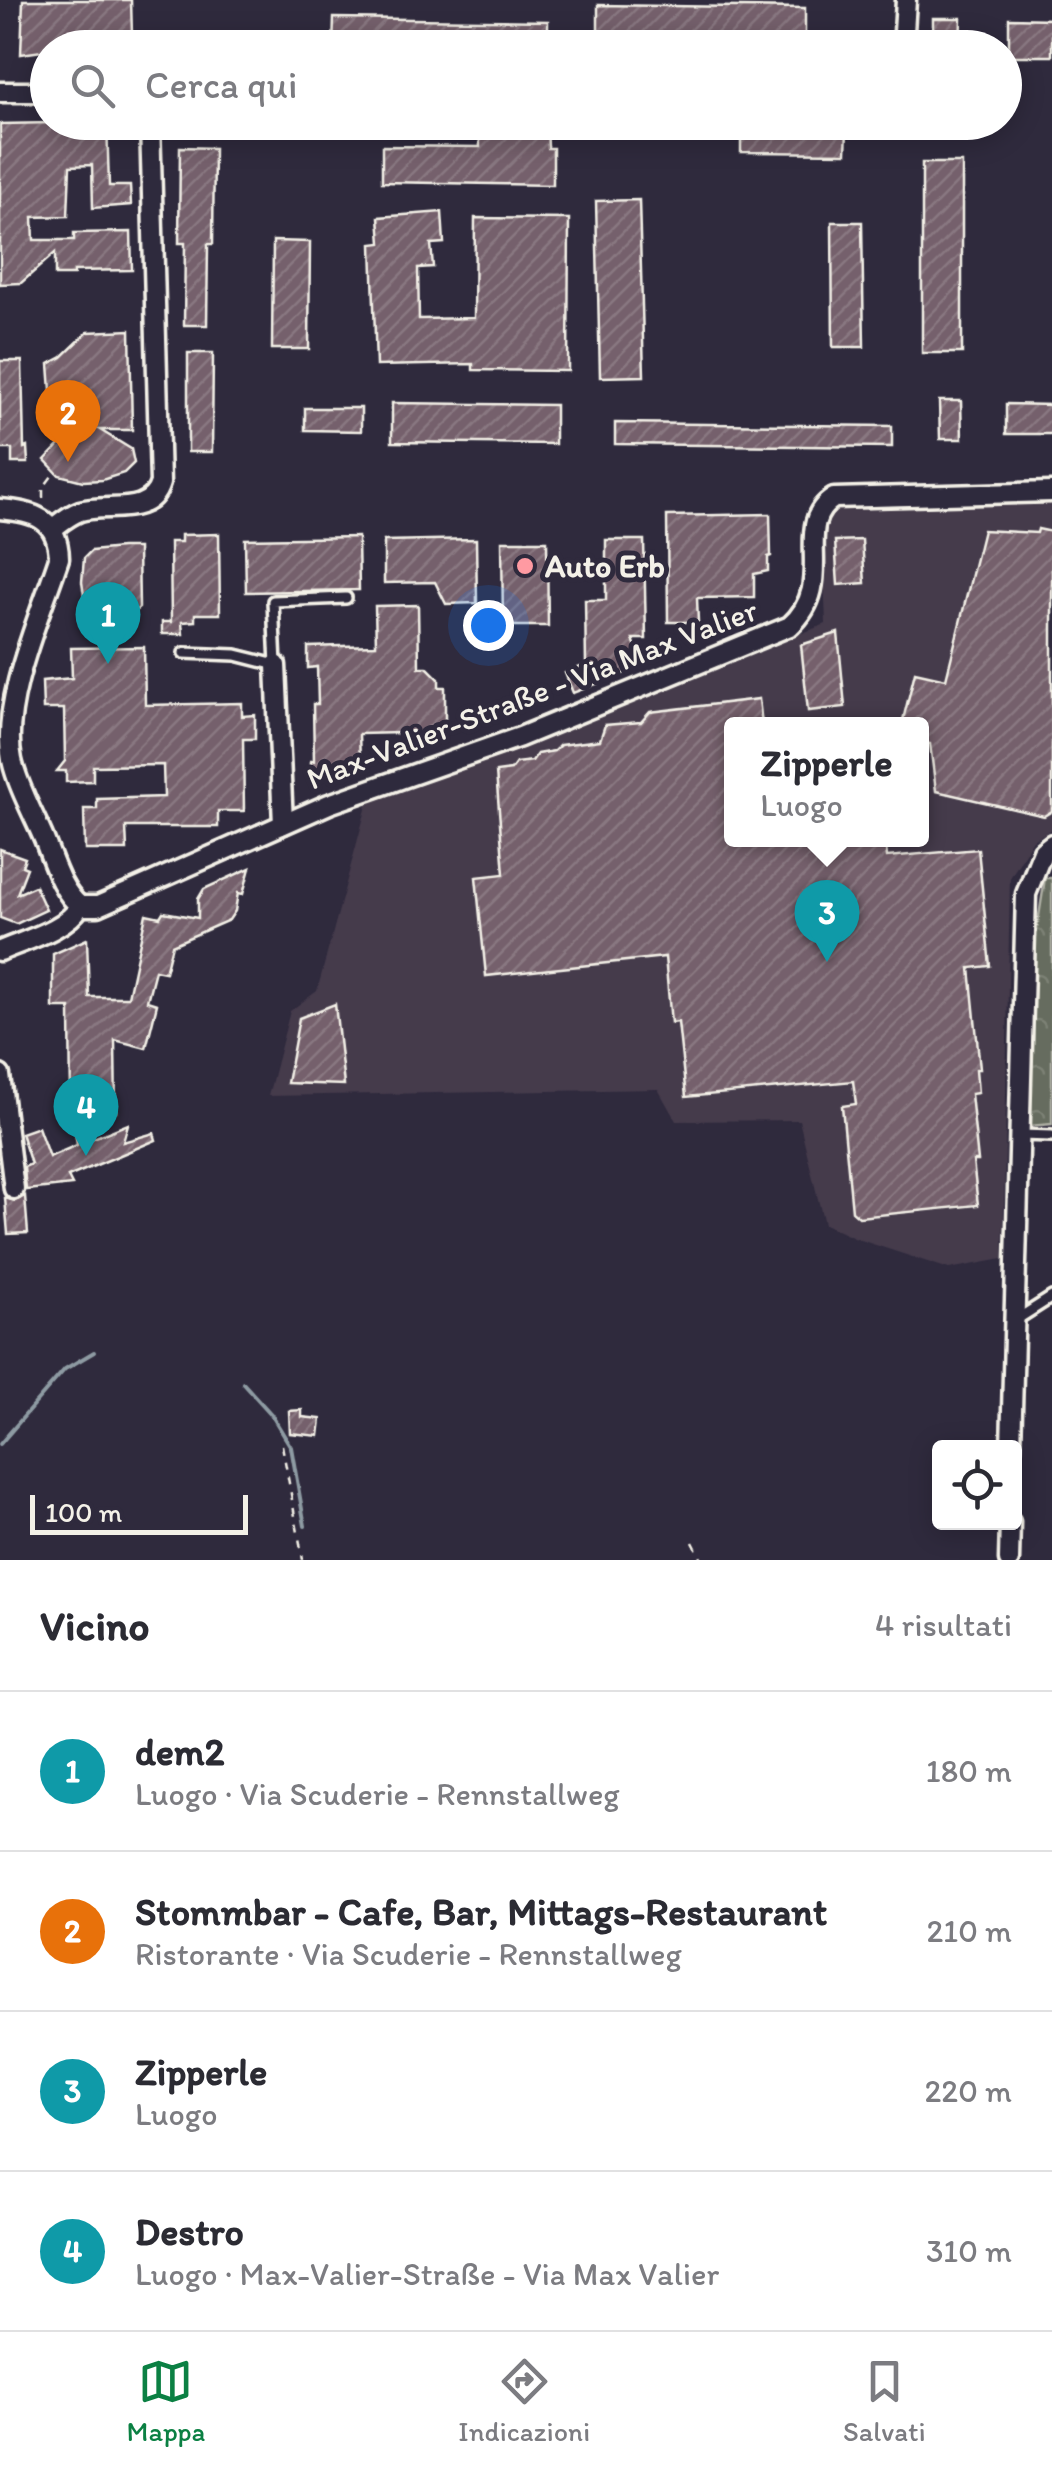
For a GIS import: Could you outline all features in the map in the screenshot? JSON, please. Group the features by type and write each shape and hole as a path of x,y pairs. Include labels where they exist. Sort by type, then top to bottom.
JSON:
{"street":[{"path":"905,30 906,0"},
{"path":"0,92 30,92"},
{"path":"52,529 82,511 144,504 157,493 160,483 150,140"},
{"name":"Max-Valier-Straße - Via Max Valier","path":"0,951 64,923 80,906 98,906 283,824 536,730 790,626 810,602 815,519 825,503 845,495 1052,492"},
{"path":"0,509 32,512 52,529 59,558 13,700 10,745 18,778 65,889 80,906"},
{"name":"Max-Valier-Straße - Via Max Valier","path":"276,665 283,824"},
{"path":"1011,1440 1026,894 1044,851 1052,844"},
{"path":"0,1075 14,1189"},
{"path":"1009,1560 1010,1530"}],"lane":[{"path":"184,653 236,655 276,665 273,601 346,598"},
{"path":"1018,1135 1052,1136"},
{"path":"1014,1322 1052,1297"}],"path":[{"path":"43,498 42,488 55,472"},
{"path":"282,1445 303,1560"},
{"path":"693,1542 702,1560"}],"shaded area":[{"path":"1052,499 1052,829 1033,840 1010,878 1003,1259 949,1269 854,1238 824,1224 799,1120 676,1121 658,1089 268,1096 290,1011 317,991 369,798 826,624 823,552 827,518 838,507 852,502"}],"green space":[{"path":"1045,878 1052,878 1052,1124 1029,1126 1032,961"}],"building":[{"path":"23,0 131,0 132,30 30,30 30,53 21,54"},
{"path":"598,5 805,8 805,30 598,30"},
{"path":"334,18 548,21 548,30 334,30"},
{"path":"933,18 961,18 961,30 933,30"},
{"path":"1009,18 1052,19 1052,56 1022,56 1022,30 1009,30"},
{"path":"30,123 30,140 108,140 109,186 130,186 131,205 93,208 92,165 70,166 68,216 33,217 34,240 74,240 74,233 131,232 132,270 55,275 55,253 21,283 0,284 0,124"},
{"path":"480,140 548,140 548,148 553,148 553,185 382,182 382,146 480,147"},
{"path":"741,140 847,140 846,153 741,152"},
{"path":"180,147 214,148 207,325 184,325 185,243 179,243"},
{"path":"922,163 962,163 962,353 922,353"},
{"path":"639,200 644,376 600,377 596,201"},
{"path":"442,212 444,243 431,244 433,267 418,268 419,319 474,318 475,218 569,219 568,371 473,370 473,364 376,366 372,244 381,243 379,217"},
{"path":"832,222 862,222 864,347 833,347"},
{"path":"273,241 310,242 309,349 272,349"},
{"path":"130,330 132,430 100,430 131,449 134,463 124,473 102,480 83,481 59,475 45,460 72,431 54,431 49,364 88,332"},
{"path":"188,353 213,353 212,452 188,452"},
{"path":"0,361 22,361 24,448 27,447 28,463 12,463 12,449 0,449"},
{"path":"939,401 961,401 962,439 940,439"},
{"path":"392,403 555,405 555,444 392,442"},
{"path":"1006,404 1052,405 1052,434 1006,434"},
{"path":"305,408 361,408 361,431 305,430"},
{"path":"615,423 892,426 892,447 615,444"},
{"path":"770,514 771,556 768,571 754,574 754,597 697,598 698,622 668,622 667,516"},
{"path":"1038,529 1052,532 1052,811 1044,816 936,791 929,717 904,717 915,672 946,679 983,530 1037,533"},
{"path":"219,534 220,614 195,614 195,621 182,622 183,634 162,634 162,622 171,622 170,542 181,542 181,535"},
{"path":"358,537 359,590 246,592 245,539"},
{"path":"476,539 477,603 446,604 435,582 384,583 384,541"},
{"path":"606,540 644,540 646,639 633,639 643,666 573,693 565,673 586,665 585,600 606,600"},
{"path":"862,540 865,583 838,585 835,541"},
{"name":"Auto Erb","path":"502,541 547,541 548,626 503,626"},
{"path":"138,548 139,608 116,613 112,608 86,609 84,558 91,551"},
{"path":"418,605 419,667 427,667 439,679 439,687 445,687 445,732 359,734 360,760 347,760 347,775 311,776 313,704 318,704 317,667 308,668 308,647 376,645 375,606"},
{"path":"838,633 845,707 808,711 801,645"},
{"path":"144,647 145,705 242,703 242,716 255,715 255,739 243,739 244,811 218,811 218,827 126,827 127,850 85,850 84,809 97,809 97,799 164,797 163,765 93,766 93,781 66,782 66,771 57,771 65,761 64,709 43,709 42,681 72,678 71,648"},
{"path":"759,699 761,717 724,717 724,847 886,847 887,857 978,849 990,966 970,968 980,1069 976,1069 978,1093 971,1094 978,1205 859,1217 852,1211 842,1106 856,1104 853,1081 686,1097 678,1022 671,1023 665,957 486,976 476,877 504,874 496,772 511,770 516,763 532,761 537,754 554,751 560,745 600,740 605,725 641,722 650,712"},
{"path":"0,849 25,858 22,866 27,868 17,894 35,886 46,910 16,924 0,918"},
{"path":"250,868 243,894 238,893 229,920 172,945 165,972 155,970 147,1001 157,1004 146,1048 115,1040 116,1112 83,1113 86,1141 128,1124 123,1142 154,1133 156,1140 68,1177 72,1185 26,1190 24,1167 31,1164 21,1133 38,1127 49,1157 77,1145 71,1110 70,1008 53,1008 53,954 87,939 89,997 128,997 146,914 160,917 163,912 198,918 198,899 204,889"},
{"path":"335,1004 344,1085 287,1083 299,1018"},
{"path":"25,1196 28,1233 8,1234 5,1198 15,1201"},
{"path":"302,1410 302,1417 321,1419 319,1436 290,1433 289,1411"}],"waterway":[{"path":"0,1444 65,1369 94,1352"},
{"path":"243,1383 271,1414 291,1447 305,1526"}],"place":[{"name":"Stommbar - Cafe, Bar, Mittags-Restaurant","path":"68,462"},
{"name":"Auto Erb","path":"525,566"},
{"name":"dem2","path":"108,664"},
{"name":"Zipperle","path":"827,962"},
{"name":"Destro","path":"86,1156"}]}
